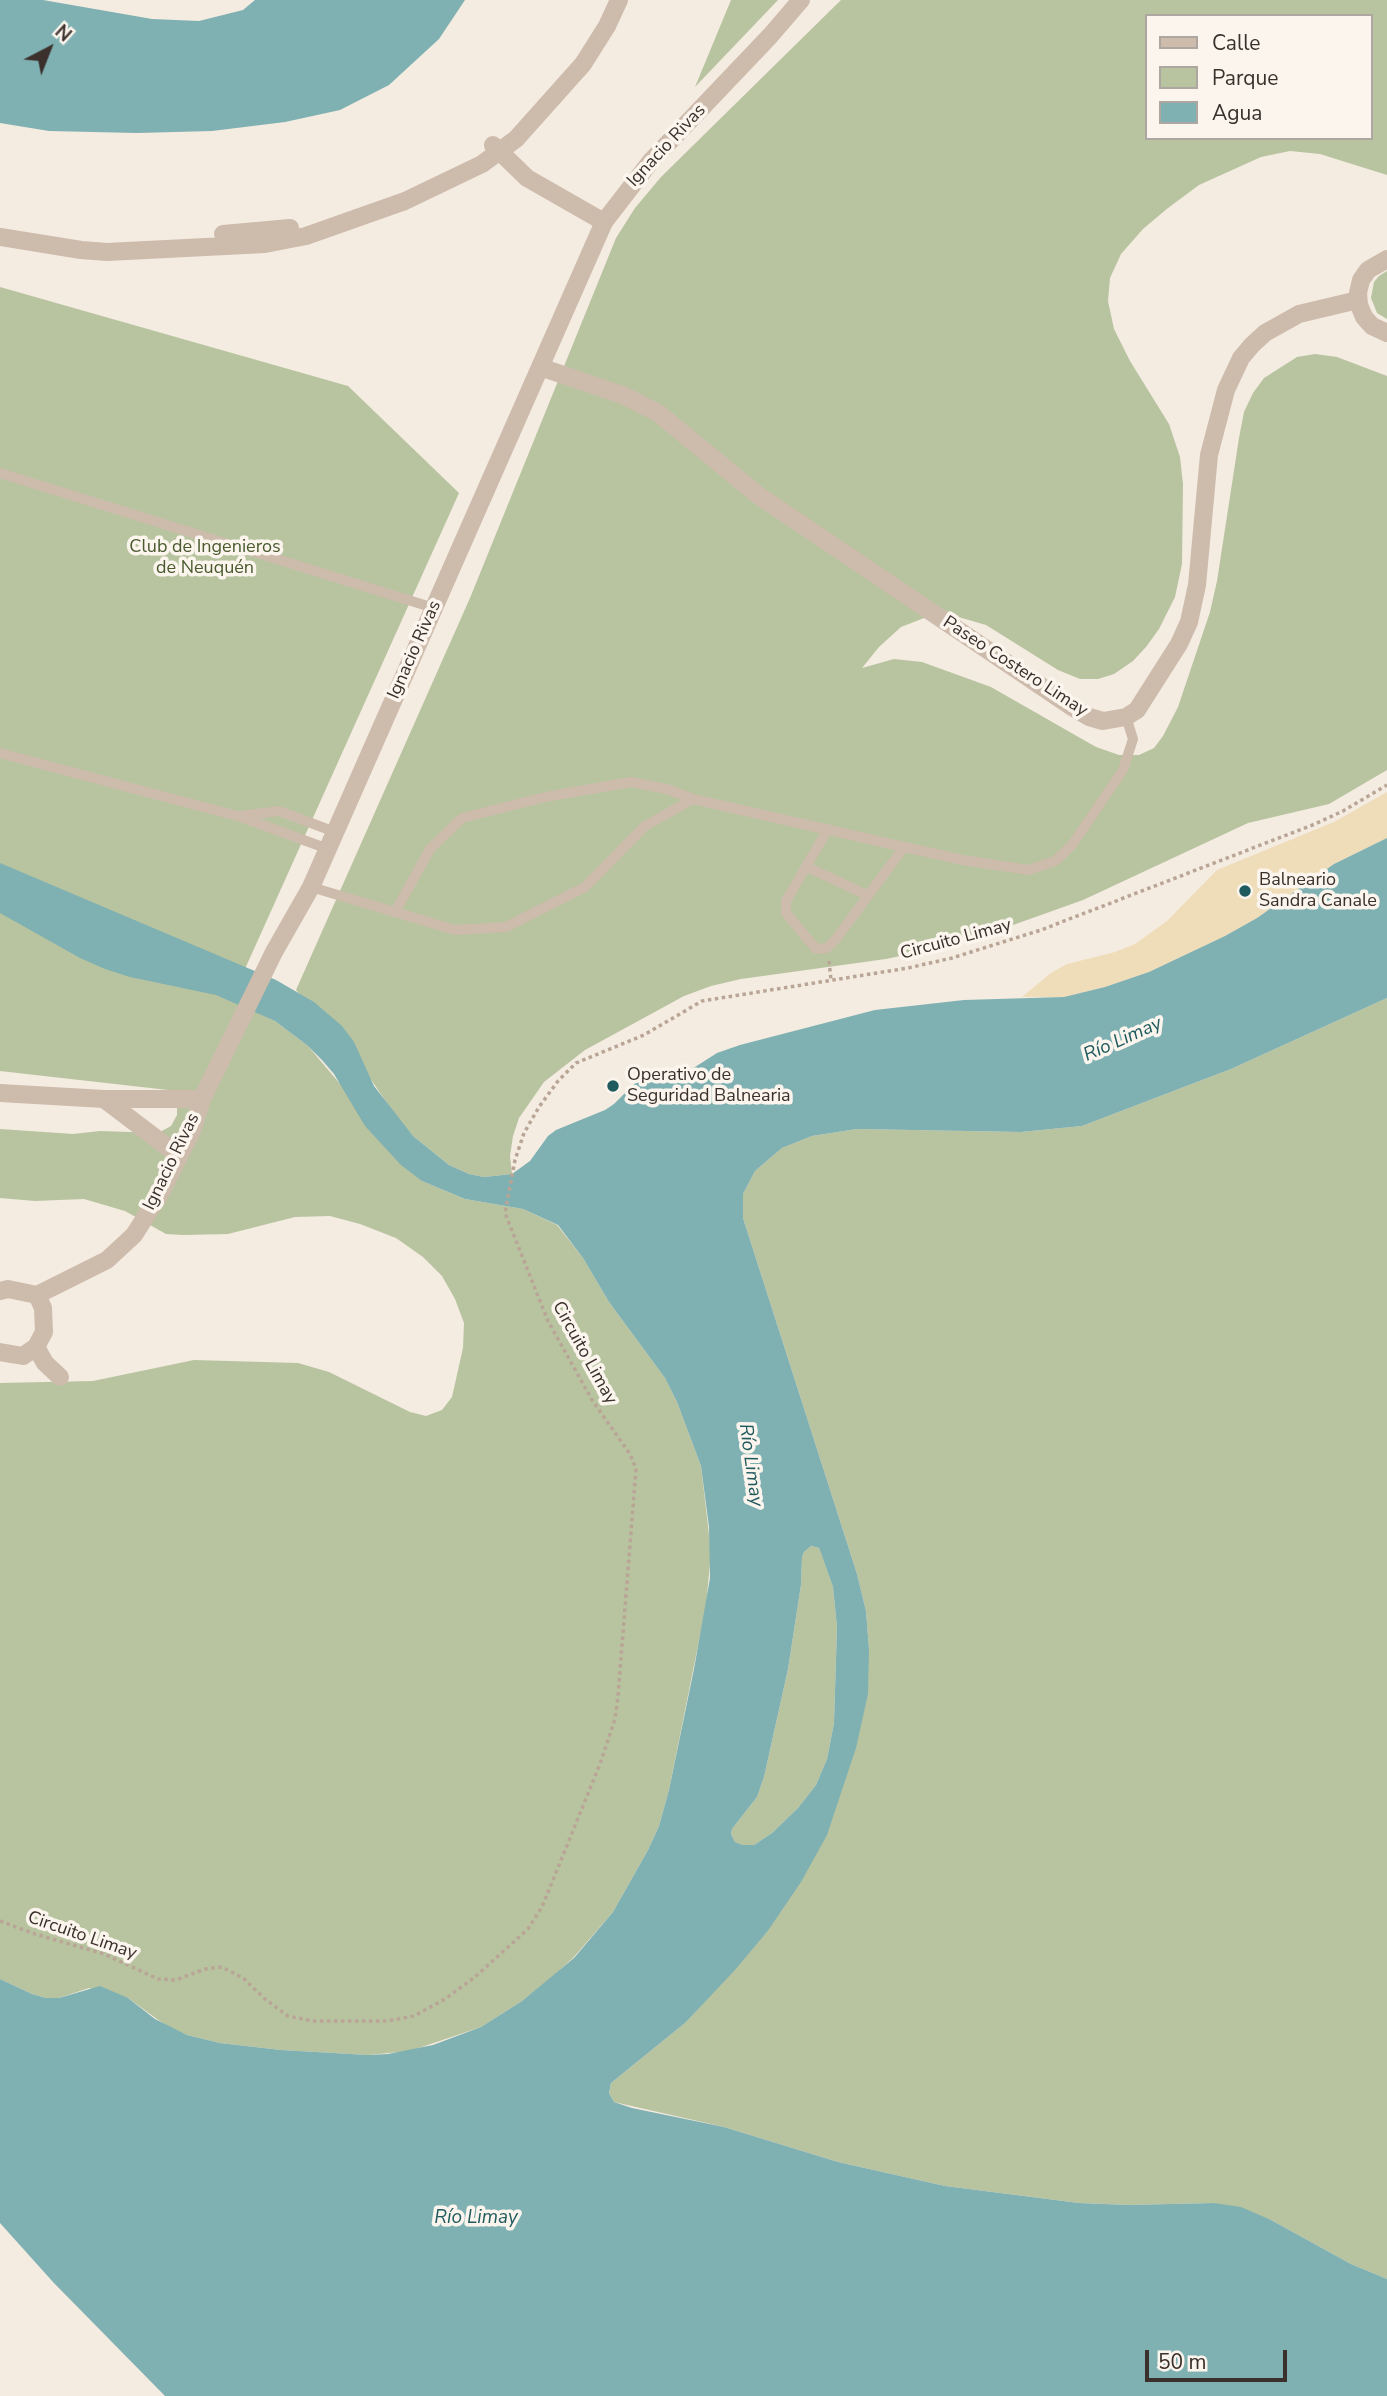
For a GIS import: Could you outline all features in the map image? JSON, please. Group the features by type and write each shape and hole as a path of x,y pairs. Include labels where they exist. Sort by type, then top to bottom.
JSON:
{"street":[{"path":"0,225 64,236 114,240 282,230 317,221 407,189 497,149 566,67 594,27 606,0"},
{"path":"0,237 81,250 107,251 285,241 330,228 414,197 460,177 532,124 583,64 607,26 619,0"},
{"name":"Ignacio Rivas","path":"37,1295 107,1261 134,1235 160,1194 192,1131 202,1100 274,952 311,887 604,222 651,161 778,28 801,0"},
{"path":"497,149 527,178 604,222"},
{"path":"1387,259 1368,270 1361,280 1359,300 1364,317 1373,326 1387,333"},
{"path":"1126,717 1143,701 1179,644 1189,622 1197,585 1209,455 1219,410 1233,372 1252,345 1281,323 1316,308 1359,300"},
{"name":"Paseo Costero Limay","path":"540,367 618,393 650,408 758,495 1072,707 1103,721 1126,717"},
{"path":"0,1093 104,1100 202,1100"},
{"path":"104,1100 178,1155"},
{"path":"0,1291 8,1289 37,1295 43,1308 44,1332 36,1347 23,1356 0,1352"},
{"path":"36,1347 45,1363 60,1377"}],"lane":[{"path":"0,474 434,608"},
{"path":"395,912 430,849 462,818 545,797 631,782 667,789 692,799 904,847 963,860 1029,870 1055,861 1072,845 1123,770 1133,739 1126,717"},
{"path":"0,753 331,840"},
{"path":"311,887 455,930 506,927 585,887 645,826 692,799"},
{"path":"241,817 279,811 331,840"},
{"path":"828,829 786,901 786,913 816,948 827,948 904,847"},
{"path":"807,867 867,895"}],"path":[{"name":"Circuito Limay","path":"0,1921 104,1954 158,1979 176,1980 205,1969 222,1967 243,1978 288,2016 300,2020 399,2020 429,2009 475,1977 536,1919 600,1764 615,1719 636,1469 630,1454 592,1400 548,1321 507,1221 505,1207 519,1147 531,1120 558,1081 576,1063 644,1035 710,998 908,968 1057,925 1315,824 1387,785"},
{"path":"827,948 831,980"}],"green space":[{"path":"731,0 778,0 695,87"},
{"path":"841,0 1387,0 1387,175 1320,154 1290,151 1261,157 1199,185 1168,208 1143,229 1121,254 1110,278 1108,301 1114,329 1130,361 1169,424 1180,457 1183,484 1182,564 1175,597 1159,629 1146,647 1133,661 1114,674 1098,679 1080,679 1058,670 986,625 955,616 924,618 901,627 879,647 862,668 894,659 922,662 991,687 1096,747 1119,755 1139,755 1154,748 1178,707 1210,612 1244,412 1264,378 1297,357 1315,354 1337,357 1387,376 1387,770 1329,804 1248,823 1083,900 1013,925 924,951 886,959 741,979 684,996 585,1050 544,1082 519,1118 510,1156 512,1174 484,1177 449,1165 413,1136 397,1118 366,1072 296,990 470,598 616,238 635,208 661,177"},
{"path":"1387,271 1387,319 1377,313 1371,298 1374,282"},
{"name":"Club de Ingenieros de Neuquén","path":"0,287 348,386 459,493 231,1000 275,1021 308,1046 422,1181 465,1199 523,1209 557,1225 583,1258 609,1302 665,1378 701,1466 711,1552 706,1606 669,1790 659,1826 648,1850 613,1912 573,1958 553,1976 522,2001 481,2027 410,2051 368,2055 220,2043 168,2027 128,1998 89,1988 59,1998 46,1998 0,1979 0,1383 93,1381 194,1360 298,1363 329,1372 410,1412 426,1416 442,1410 452,1397 463,1348 464,1323 442,1276 423,1257 396,1238 360,1224 330,1216 295,1217 228,1234 166,1234 125,1211 84,1199 35,1201 0,1198 0,1129 73,1134 100,1131 158,1133 171,1126 177,1115 177,1103 168,1090 0,1071"},
{"path":"1387,998 1387,2279 1351,2264 1271,2220 1214,2203 1079,2203 945,2186 838,2162 724,2127 614,2102 609,2093 611,2083 685,2023 767,1932 869,1649 866,1611 857,1574 743,1218 743,1194 755,1171 782,1148 812,1136 857,1129 1021,1132 1082,1126 1231,1069"},
{"path":"811,1546 819,1548 833,1587 837,1627 834,1723 827,1759 816,1785 798,1808 772,1833 754,1845 743,1845 735,1842 732,1829 757,1797 764,1777 788,1669 801,1585 802,1557"}],"sand":[{"name":"Balneario Sandra Canale","path":"1387,792 1387,838 1334,864 1257,918 1225,936 1149,972 1105,987 1064,997 1022,997 1051,973 1067,964 1135,944 1167,921 1217,870 1334,822"}],"water":[{"path":"0,0 43,0 152,19 199,21 243,10 255,0 465,0 439,39 389,85 340,110 285,122 212,131 137,133 49,131 0,123"},
{"name":"Río Limay","path":"1387,838 1387,998 1231,1069 1082,1126 1021,1132 857,1129 812,1136 782,1148 755,1171 743,1194 743,1218 857,1574 866,1611 868,1694 856,1748 827,1835 801,1882 767,1932 734,1971 685,2023 611,2083 609,2093 614,2102 632,2108 724,2127 838,2162 945,2186 1079,2203 1214,2203 1241,2207 1271,2220 1351,2264 1387,2279 1387,2396 165,2396 53,2282 0,2223 0,1979 46,1998 59,1998 100,1986 128,1998 155,2019 187,2035 220,2043 368,2055 433,2045 481,2027 522,2001 574,1958 613,1912 659,1826 694,1669 710,1578 709,1527 701,1466 665,1378 609,1302 583,1258 558,1225 523,1209 465,1199 422,1181 401,1165 365,1126 334,1074 322,1060 275,1021 216,995 105,969 0,913 0,863 276,980 314,1002 342,1026 354,1042 374,1086 413,1136 449,1165 484,1177 512,1174 530,1161 548,1136 556,1130 605,1110 645,1076 662,1079 681,1076 717,1053 740,1045 875,1010 964,1000 1064,997 1105,987 1149,972 1225,936 1257,918 1334,864","holes":["811,1546 819,1548 833,1587 837,1627 834,1723 827,1759 816,1785 798,1808 772,1833 754,1845 743,1845 735,1842 732,1829 757,1797 764,1777 788,1669 801,1585 802,1557"]}],"place":[{"name":"Balneario Sandra Canale","path":"1245,891"},
{"name":"Operativo de Seguridad Balnearia","path":"613,1086"}]}
